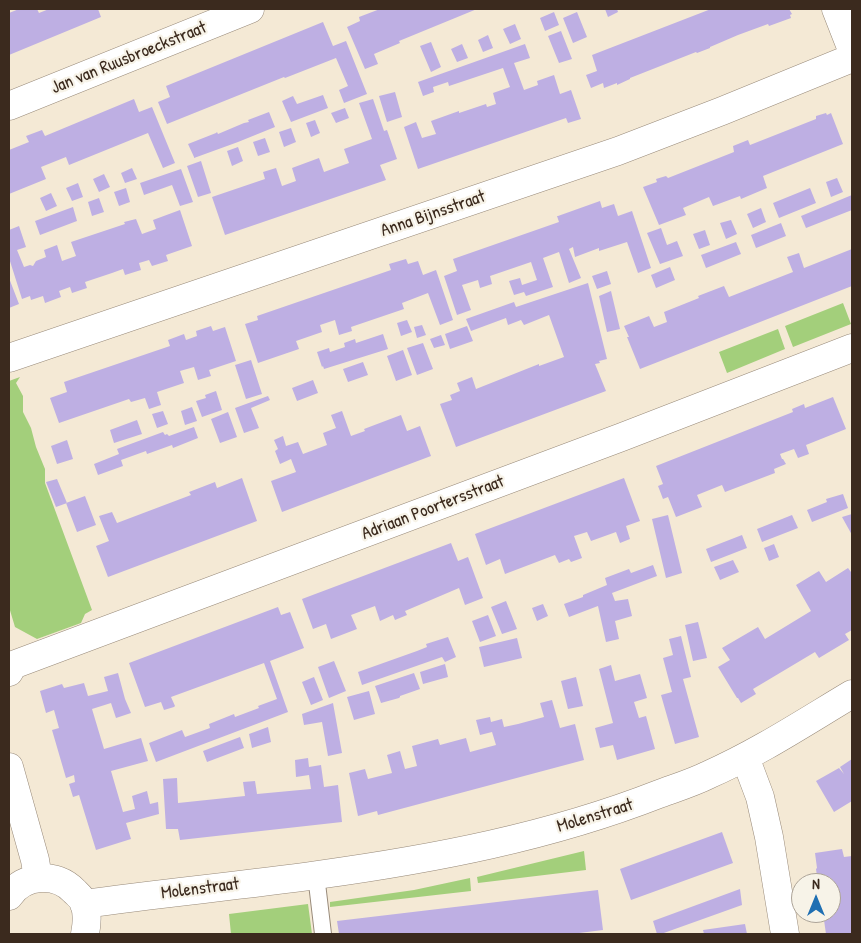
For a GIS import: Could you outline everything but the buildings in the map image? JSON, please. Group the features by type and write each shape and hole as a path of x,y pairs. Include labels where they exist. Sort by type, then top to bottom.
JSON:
{"street":[{"name":"Jan van Ruusbroeckstraat","path":"9,106 250,9"},
{"path":"836,9 852,50"},
{"name":"Anna Bijnsstraat","path":"9,358 618,151 852,58"},
{"name":"Adriaan Poortersstraat","path":"11,668 852,348"},
{"name":"Molenstraat","path":"84,904 316,875 482,847 552,830 622,808 706,776 745,757 852,694"},
{"path":"745,757 760,797 769,837 785,934"},
{"path":"9,767 35,860 38,878"},
{"path":"9,896 21,884 38,878 59,880 70,887 84,904 88,922 85,934"}],"lane":[{"path":"316,875 323,934"}],"green space":[{"path":"843,303 851,324 793,347 785,326"},
{"path":"778,329 785,349 727,373 719,352"},
{"path":"20,377 16,383 23,396 23,412 31,428 45,469 45,483 92,610 85,614 81,623 37,639 15,627 9,607 9,381"},
{"path":"584,851 586,870 478,883 477,877"},
{"path":"470,878 471,891 330,907 330,902 414,890"},
{"path":"308,904 312,934 231,934 229,914"}]}
